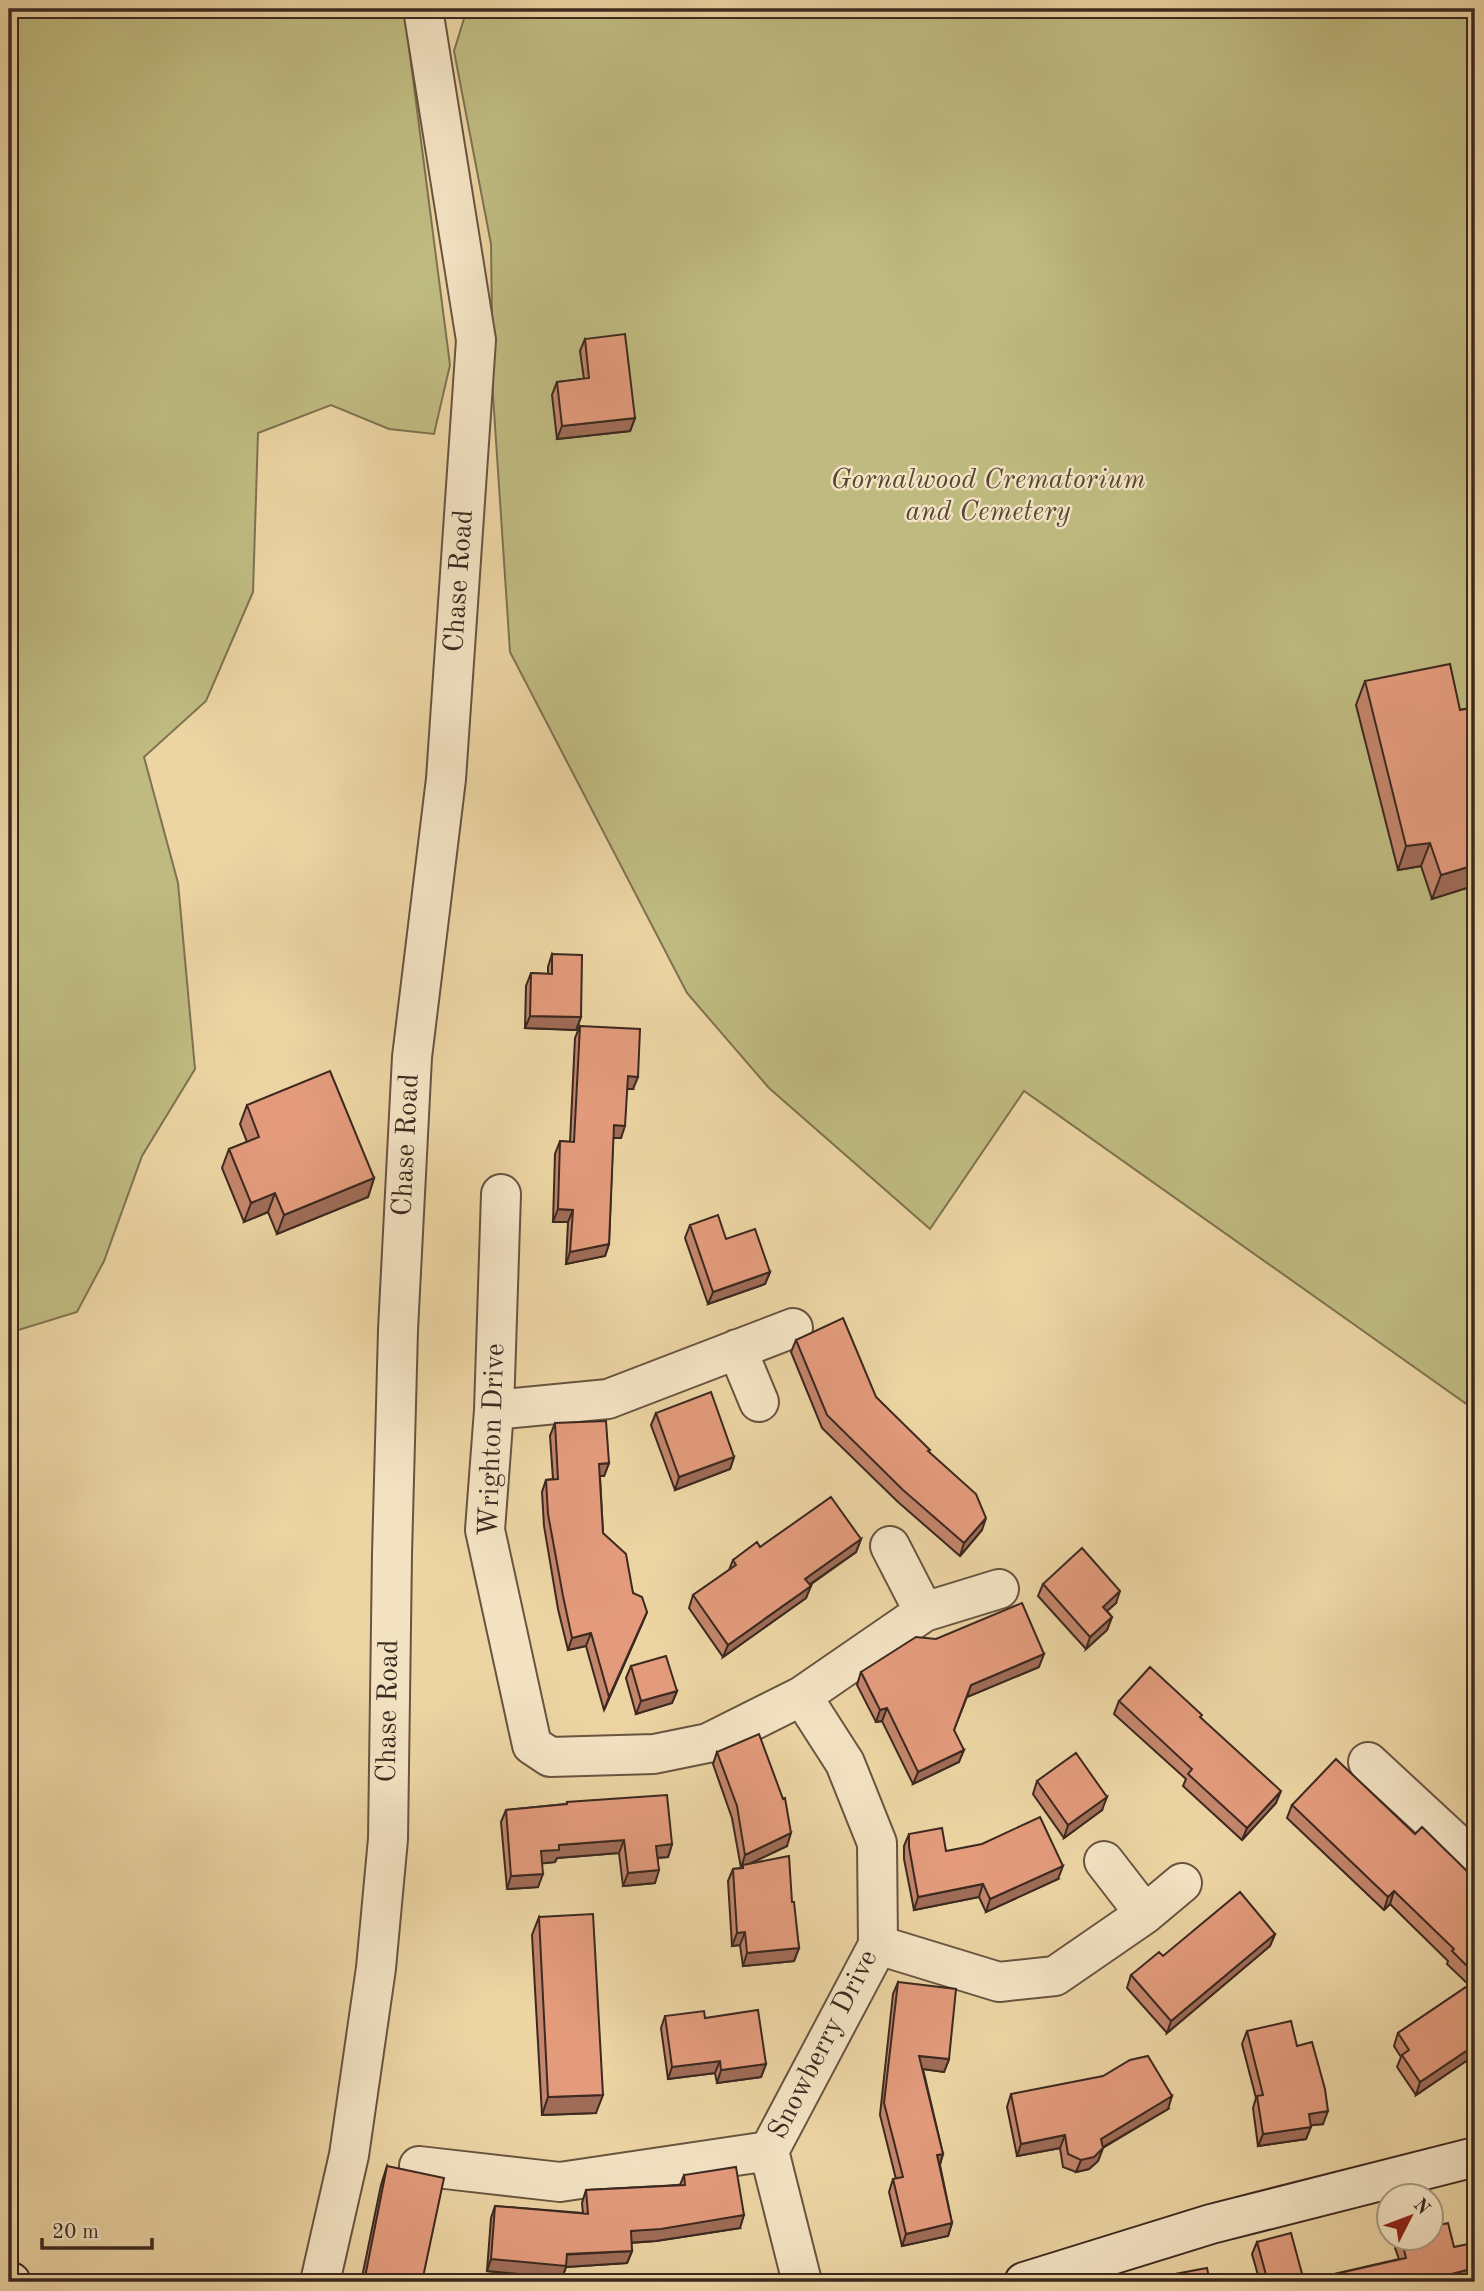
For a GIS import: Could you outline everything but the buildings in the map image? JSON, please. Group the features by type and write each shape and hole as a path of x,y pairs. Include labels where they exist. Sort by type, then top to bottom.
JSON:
{"street":[{"name":"Chase Road","path":"320,2282 349,2155 376,1968 388,1839 391,1554 397,1344 412,1057 446,779 476,340 423,9"},
{"name":"Wrighton Drive","path":"501,1194 494,1410 485,1531 532,1745 550,1757 654,1754 708,1743 803,1696"},
{"path":"494,1410 608,1399 793,1328"},
{"path":"737,1349 759,1402"},
{"path":"890,1546 924,1612"},
{"path":"803,1696 924,1612 999,1589"},
{"name":"Snowberry Drive","path":"802,2282 769,2151 878,1945 877,1843 845,1763 803,1696"},
{"path":"1368,1762 1475,1861"},
{"path":"1104,1861 1145,1913"},
{"path":"878,1945 999,1982 1055,1976 1145,1913 1182,1883"},
{"path":"419,2166 560,2182 769,2151"},
{"path":"1024,2282 1211,2224 1475,2157"}],"green space":[{"path":"9,9 404,9 450,365 434,434 389,429 331,405 258,433 253,592 206,701 144,757 178,883 195,1069 142,1156 104,1261 77,1312 9,1333"},
{"name":"Gornalwood Crematorium and Cemetery","path":"467,9 1475,9 1475,1410 1024,1091 930,1229 769,1088 687,993 510,652 493,395 491,244 454,51"}],"waterway":[{"path":"9,17 24,9"}]}
